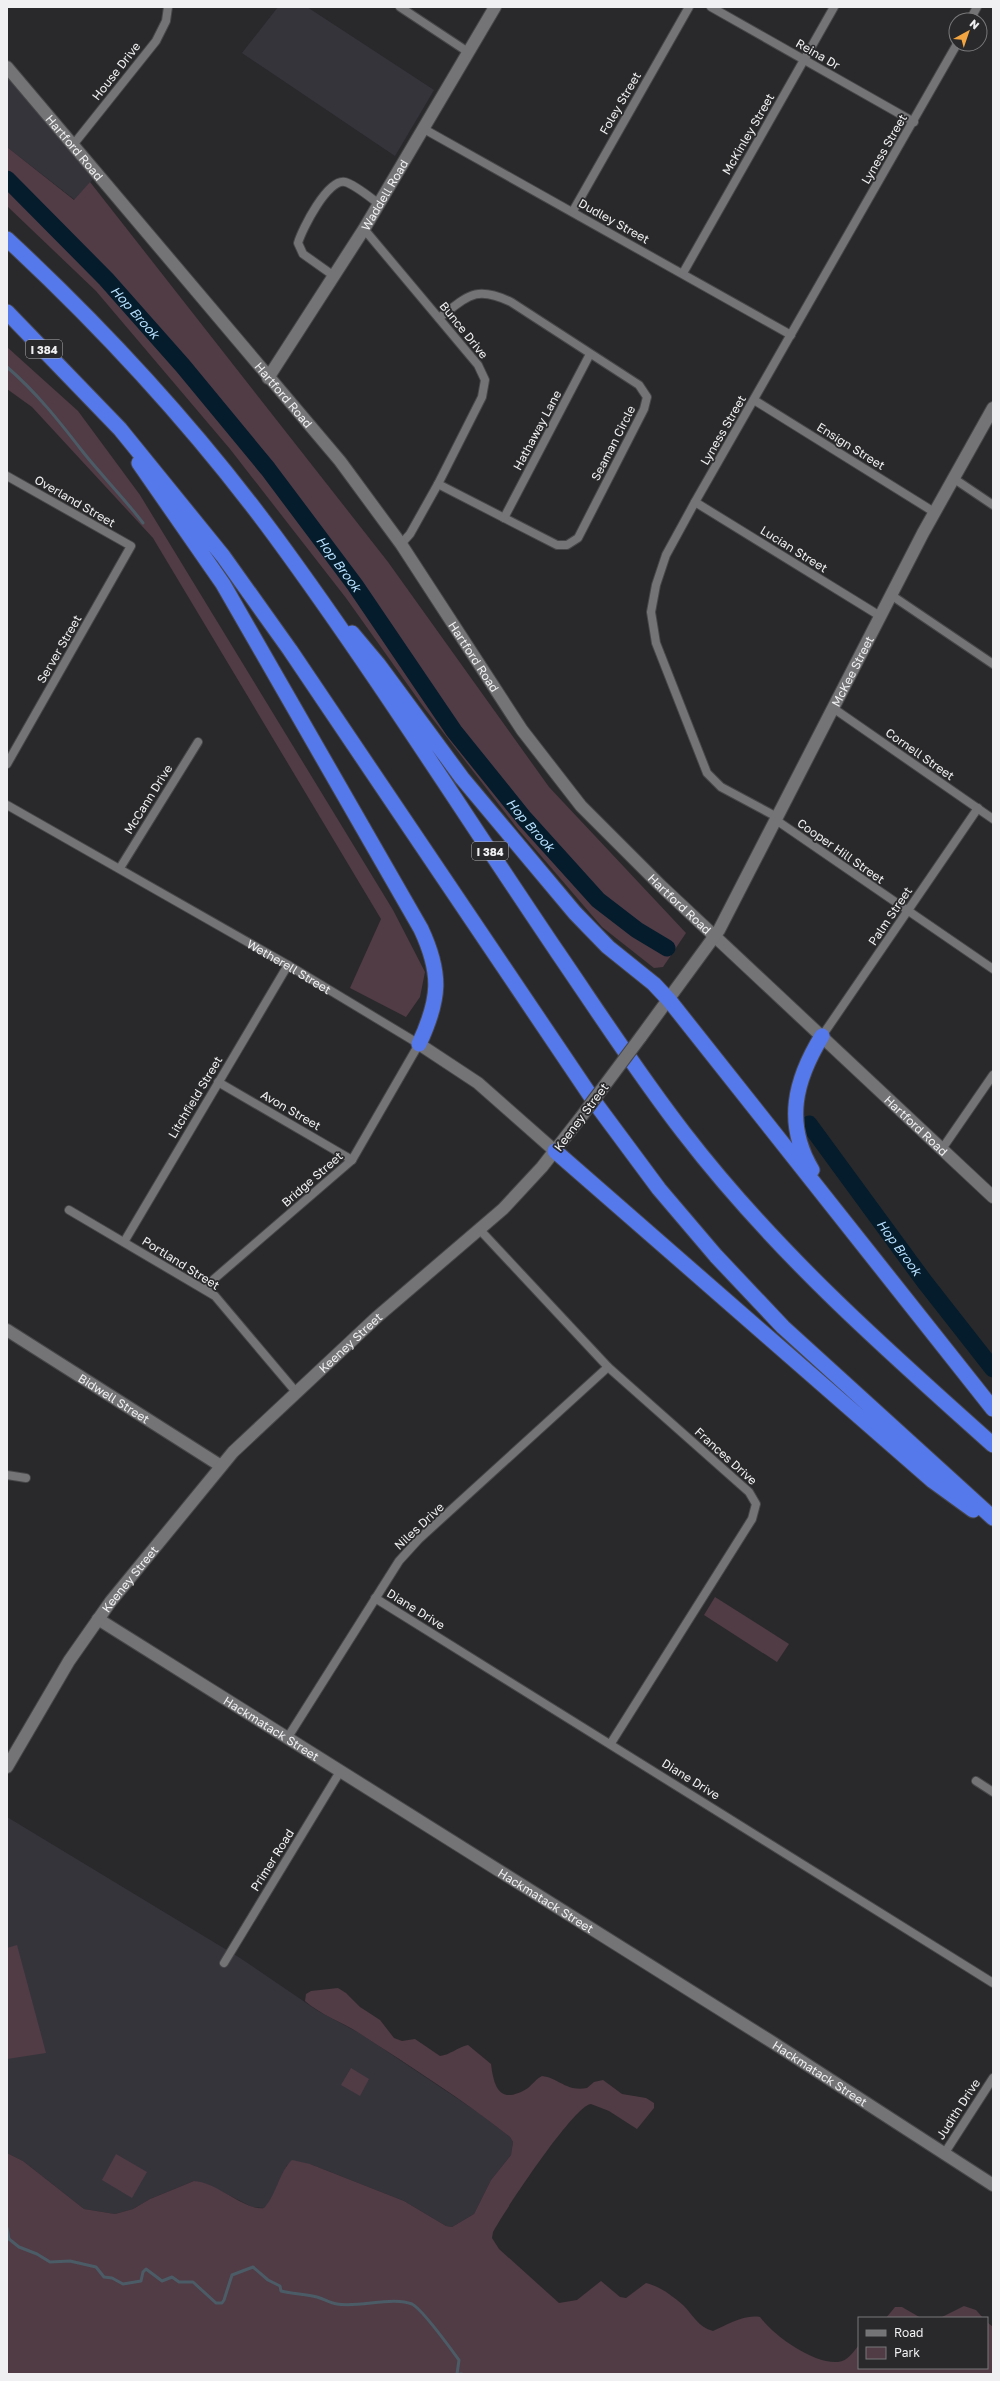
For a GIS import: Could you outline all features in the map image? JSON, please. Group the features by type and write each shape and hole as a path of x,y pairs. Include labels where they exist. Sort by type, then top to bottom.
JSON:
{"highway":[{"name":"I 384","path":"7,239 91,320 186,424 257,512 326,609 616,1039 702,1157 767,1232 822,1290 993,1445"},
{"name":"I 384","path":"7,312 120,429 192,516 252,596 588,1093 659,1189 716,1256 783,1327 993,1518"},
{"path":"120,429 154,486 197,544 223,584 421,929 433,957 437,985 433,1010 419,1044"},
{"path":"326,609 369,652 462,778 575,913 608,947 654,984 669,1000 993,1410"},
{"path":"822,1036 799,1081 796,1101 796,1121 804,1157 844,1222"},
{"path":"555,1151 933,1481 993,1524"}],"main road":[{"name":"Waddell Road","path":"268,378 364,229 495,7"},
{"name":"Hartford Road","path":"7,67 268,378 340,461 401,544 522,730 550,769 580,806 615,842 715,937 993,1197"},
{"name":"McKee Street","path":"715,937 934,512 993,408"},
{"name":"Keeney Street","path":"7,1767 56,1682 98,1619 125,1582 221,1466 249,1436 382,1312 480,1230 524,1188 581,1117 715,937"},
{"name":"Wetherell Street","path":"419,1044 478,1083 555,1151"},
{"name":"Bidwell Street","path":"7,1330 221,1466"},
{"name":"Hackmatack Street","path":"98,1619 288,1736 772,2042 993,2185"}],"street":[{"name":"House Drive","path":"73,145 156,41 166,22 168,7"},
{"path":"400,7 468,52"},
{"name":"Foley Street","path":"572,211 689,7"},
{"name":"Reina Dr","path":"712,7 914,122"},
{"name":"McKinley Street","path":"683,273 834,7"},
{"name":"Lyness Street","path":"776,819 721,787 707,773 656,643 651,612 656,585 666,555 953,52"},
{"name":"Dudley Street","path":"424,129 683,273 791,335"},
{"path":"334,276 304,254 298,243 302,230 329,189 337,182 345,182 379,204"},
{"name":"Bunce Drive","path":"364,229 478,365 485,380 482,397 438,484 410,534 401,544"},
{"name":"Seaman Circle","path":"438,484 557,545 567,545 578,538 644,409 647,398 639,385 511,302 494,294 478,293 466,298 439,318"},
{"name":"Hathaway Lane","path":"504,518 590,354"},
{"name":"Ensign Street","path":"754,400 934,512"},
{"name":"Overland Street","path":"7,476 131,546"},
{"path":"953,478 993,505"},
{"name":"Lucian Street","path":"696,502 880,616"},
{"name":"Server Street","path":"7,764 131,546"},
{"path":"891,595 993,664"},
{"name":"Cornell Street","path":"833,708 993,819"},
{"name":"McCann Drive","path":"120,868 198,742"},
{"name":"Wetherell Street","path":"7,805 288,965 419,1044"},
{"name":"Palm Street","path":"822,1036 978,808"},
{"name":"Cooper Hill Street","path":"776,819 993,969"},
{"name":"Litchfield Street","path":"124,1242 288,965"},
{"name":"Bridge Street","path":"206,1289 214,1279 352,1160 419,1044"},
{"path":"942,1149 993,1075"},
{"name":"Avon Street","path":"218,1082 352,1160"},
{"name":"Portland Street","path":"69,1210 206,1289 215,1296 296,1392"},
{"name":"Frances Drive","path":"480,1230 608,1367 749,1492 756,1504 752,1519 611,1744"},
{"name":"Niles Drive","path":"288,1736 399,1561 419,1539 608,1367"},
{"path":"7,1475 26,1478"},
{"name":"Diane Drive","path":"375,1598 993,1983"},
{"name":"Primer Road","path":"224,1963 341,1770"},
{"path":"976,1781 993,1792"},
{"name":"Judith Drive","path":"944,2154 993,2078"}],"shaded area":[{"path":"278,7 307,7 434,90 395,156 242,53"},
{"path":"7,76 94,178 75,200 7,147"},
{"path":"7,1817 240,1958 318,2011 361,2034 479,2113 510,2137 513,2142 511,2155 491,2180 474,2214 452,2227 446,2226 404,2201 310,2164 287,2165 273,2199 264,2208 252,2207 217,2189 194,2181 150,2199 133,2209 115,2214 84,2209 23,2161 7,2153"}],"green space":[{"path":"7,147 74,200 90,182 388,562 549,787 686,933 663,967 654,968 602,927 517,828 425,709 346,598 230,449 96,291 7,206"},
{"path":"7,347 78,411 140,495 393,910 425,972 420,997 406,1017 350,988 381,919 153,538 32,407 7,389"},
{"path":"715,1597 789,1644 777,1662 704,1615"},
{"path":"17,1945 46,2053 7,2059 7,1948"},
{"path":"338,1988 346,1993 360,2007 380,2020 394,2038 402,2041 415,2039 440,2056 468,2045 491,2064 494,2081 500,2092 505,2094 511,2095 519,2093 528,2088 542,2076 580,2089 587,2088 594,2082 603,2080 622,2094 646,2098 654,2103 654,2108 637,2129 609,2111 591,2104 583,2109 570,2121 556,2139 510,2204 493,2232 492,2238 499,2249 559,2303 577,2300 601,2281 620,2297 626,2298 646,2283 661,2289 670,2295 683,2305 703,2327 713,2331 730,2323 754,2316 760,2317 784,2340 806,2354 817,2358 828,2361 842,2361 850,2356 858,2346 858,2369 988,2369 988,2323 993,2327 993,2374 7,2374 7,2153 23,2161 84,2209 115,2214 133,2209 150,2199 194,2181 212,2186 248,2205 256,2208 264,2208 272,2196 284,2171 292,2160 310,2164 404,2201 446,2226 452,2227 474,2214 491,2180 511,2155 513,2142 510,2137 417,2070 359,2033 311,2006 305,2001 306,1994 311,1991"},
{"path":"351,2068 369,2079 360,2096 341,2085"},
{"path":"116,2154 147,2172 132,2198 102,2180"},
{"path":"964,2306 976,2310 982,2317 942,2317"},
{"path":"895,2307 902,2307 919,2317 887,2317"}],"waterway":[{"name":"Hop Brook","path":"7,179 106,279 183,366 268,469 355,585 454,731 524,818 598,900 637,930 667,948"},
{"path":"7,367 47,408 143,523"},
{"name":"Hop Brook","path":"809,1124 924,1281 993,1369"},
{"path":"7,2228 9,2239 19,2247 37,2254 50,2262 70,2261 96,2267 104,2277 112,2278 123,2284 141,2281 143,2272 146,2269 162,2281 172,2277 179,2282 193,2282 216,2303 222,2303 224,2300 232,2275 253,2267 268,2280 280,2286 281,2291 317,2297 334,2303 346,2305 395,2301 412,2304 417,2307 429,2321 459,2360 457,2374"}]}
